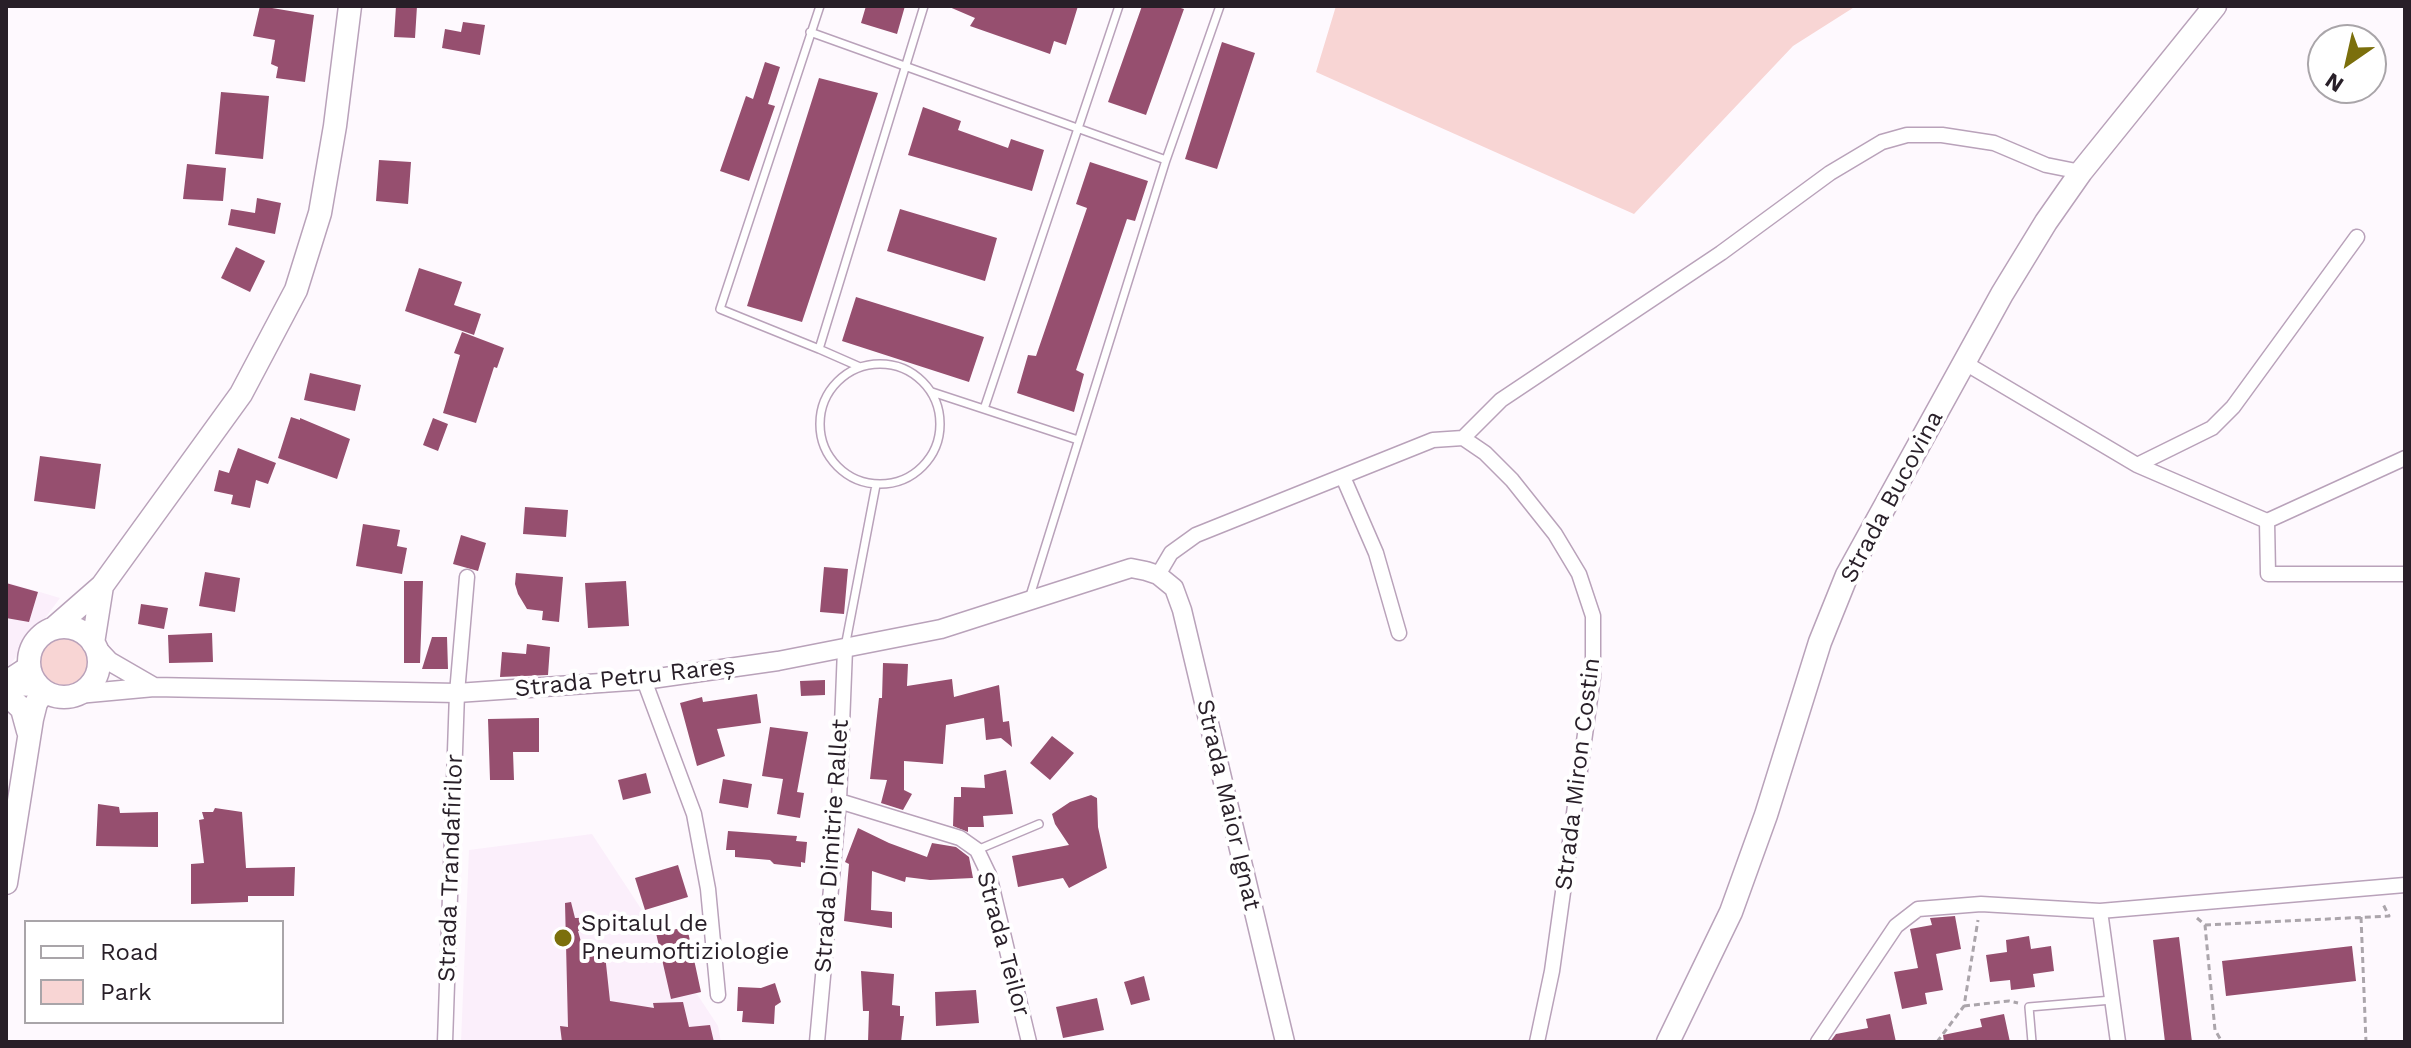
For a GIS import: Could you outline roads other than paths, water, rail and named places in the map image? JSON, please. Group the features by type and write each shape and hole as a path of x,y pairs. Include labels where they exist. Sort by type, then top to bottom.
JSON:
{"main road":[{"path":"55,692 32,677 29,665 34,642 102,586 241,394 296,290 320,213 350,6"},
{"name":"Strada Bucovina","path":"1668,1042 1731,912 1766,815 1820,642 1847,575 2002,294 2081,172 2215,6"},
{"path":"6,883 36,703 55,692 94,679 98,669 94,644 102,586"},
{"path":"54,628 76,629 94,644"},
{"path":"6,694 22,709 30,740"}],"street":[{"path":"1158,575 1171,553 1196,535 1433,440 1463,438 1501,400 1721,253 1830,173 1882,142 1907,135 1942,135 1994,143 2046,165 2081,172"},
{"path":"2137,465 2212,428 2233,407 2357,237"},
{"path":"1965,363 2137,465 2267,521 2405,458"},
{"name":"Strada Miron Costin","path":"1463,438 1485,453 1512,480 1555,534 1579,574 1593,616 1591,692 1552,971 1537,1042"},
{"path":"1343,477 1376,553 1399,633"},
{"path":"2267,521 2268,574 2405,574"},
{"name":"Strada Petru Rareș","path":"6,686 55,692 154,687 457,693 644,680 845,649 941,629 1131,568 1158,575"},
{"name":"Strada Maior Ignat","path":"1158,575 1174,588 1182,610 1285,1042"},
{"name":"Strada Trandafirilor","path":"445,1042 457,693 467,577"},
{"path":"94,644 109,661 154,687"},
{"name":"Strada Dimitrie Rallet","path":"817,1042 839,801 845,649"},
{"path":"6,680 29,665"},
{"path":"644,680 694,814 708,889 718,995"},
{"name":"Strada Teilor","path":"839,801 960,838 977,850 989,875 1029,1042"},
{"path":"1818,1042 1896,926 1918,909 1981,904 2100,911 2405,885"},
{"path":"2100,911 2118,1042"}],"lane":[{"path":"820,6 720,309 860,367"},
{"path":"819,349 924,6"},
{"path":"984,409 1119,6"},
{"path":"1028,601 1166,160 1220,6"},
{"path":"810,32 1166,160"},
{"path":"881,363 901,367 919,377 932,392 940,410 941,429 937,448 927,464 912,476 895,483 876,485 858,481 842,471 830,458 821,432 823,405 831,388 844,375 860,367 881,363"},
{"path":"932,392 1078,440"},
{"path":"845,649 876,485"},
{"path":"977,850 1039,824"},
{"path":"2032,1042 2029,1007 2112,1000"}],"place":[{"name":"Spitalul de Pneumoftiziologie","path":"563,938"}]}
